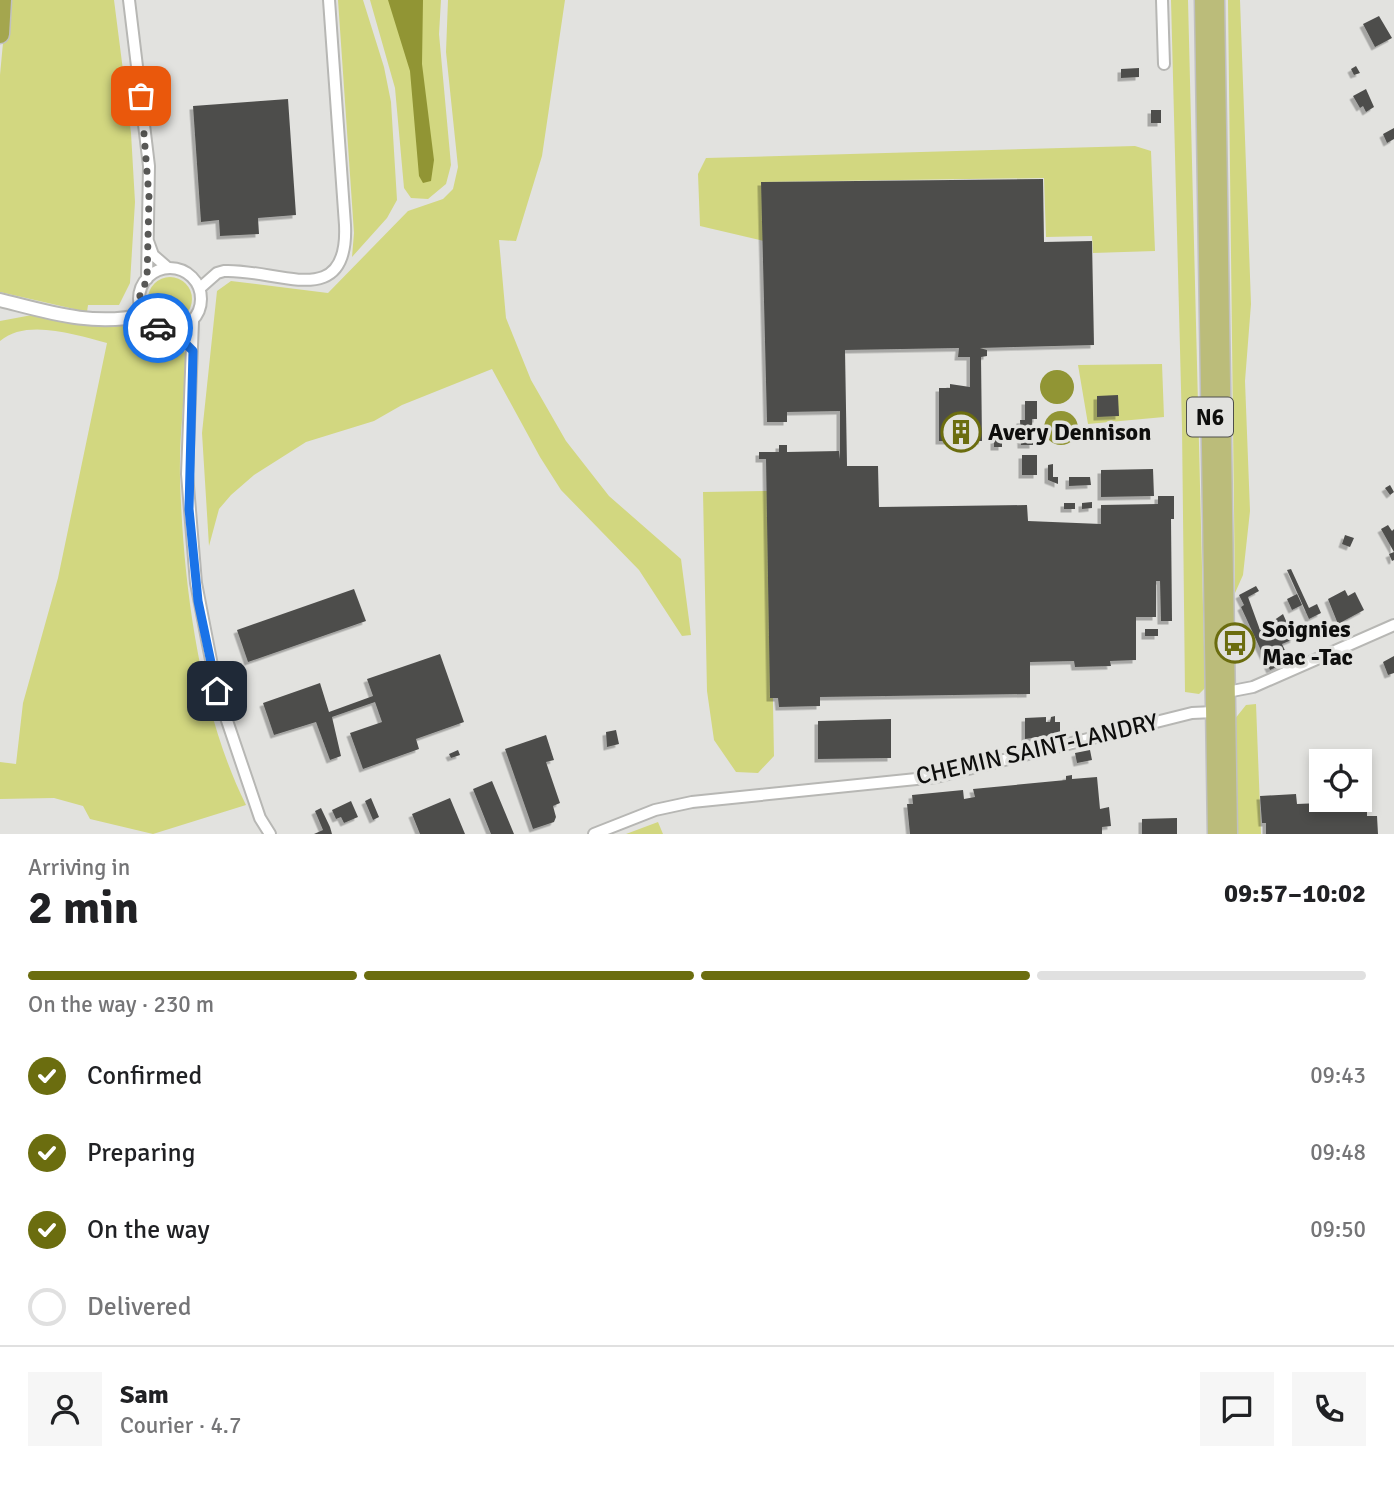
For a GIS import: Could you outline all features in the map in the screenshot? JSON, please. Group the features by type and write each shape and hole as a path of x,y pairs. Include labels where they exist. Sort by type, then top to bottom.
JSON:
{"highway":[{"path":"0,34 2,0"}],"main road":[{"name":"N6","path":"1203,0 1216,834"},
{"name":"N6","path":"1216,0 1229,834"}],"street":[{"path":"129,0 149,166 147,279 139,298 142,315 160,329 172,330 193,321"},
{"path":"200,288 218,273 225,271 313,280 329,275 344,256 345,225 328,0"},
{"path":"1162,0 1164,64"},
{"path":"147,238 153,255 168,268 186,272 200,288 200,310 193,321 188,486 201,620 233,741 260,818 270,834"},
{"path":"147,279 155,272 168,268"},
{"path":"0,300 89,320 113,321 142,315"},
{"path":"172,330 193,351"},
{"path":"1227,692 1253,687 1394,625"},
{"name":"CHEMIN SAINT-LANDRY","path":"594,834 655,810 692,802 936,777 1192,713 1214,712"}],"green space":[{"path":"7,0 114,0 131,133 135,202 130,283 119,305 88,305 87,312 0,292 0,75"},
{"path":"338,0 363,0 384,67 391,102 397,200 387,218 352,257 354,233"},
{"path":"370,0 441,0 439,34 451,165 446,184 428,199 411,198 404,188 395,88"},
{"path":"448,0 565,0 542,156 516,241 499,240 506,318 531,380 566,441 609,496 681,559 691,635 682,636 639,570 561,490 492,369 402,405 374,421 306,442 254,475 231,495 219,509 209,546 202,433 217,291 231,281 328,293 408,211 443,199 453,189 458,167 446,52"},
{"path":"1171,0 1188,0 1205,688 1199,694 1185,692 1182,427"},
{"path":"1228,0 1240,0 1251,304 1245,381 1250,511 1243,575 1235,593"},
{"path":"1135,146 1151,151 1155,251 1093,253 1092,236 1046,237 1044,178 764,182 764,241 700,226 698,174 706,158"},
{"path":"170,277 186,283 192,299 186,315 170,321 154,315 148,299 154,283"},
{"path":"32,315 87,326 143,326 181,344 186,355 180,478 190,602 196,645 216,729 246,805 153,834 90,819 83,806 54,798 0,799 0,762 16,764 23,703 58,578 107,343 37,329 23,330 0,341 0,321"},
{"path":"1162,364 1164,417 1088,424 1078,365"},
{"path":"769,491 774,756 758,773 736,772 714,740 707,691 703,492"},
{"path":"1256,704 1261,834 1236,834 1234,720 1246,705"},
{"path":"658,822 663,834 626,834"}],"shaded area":[{"path":"388,0 423,0 422,64 434,160 431,181 423,183 419,176 410,71"},
{"path":"1057,370 1069,375 1074,387 1069,399 1057,404 1045,399 1040,387 1045,375"},
{"path":"1061,411 1073,416 1078,428 1073,440 1061,445 1049,440 1044,428 1049,416"}],"building":[{"path":"1379,16 1392,38 1375,47 1363,24"},
{"path":"1356,66 1360,73 1354,75 1351,69"},
{"path":"1139,68 1139,77 1121,78 1121,69"},
{"path":"1366,89 1374,107 1366,112 1363,106 1360,108 1353,96"},
{"path":"288,99 296,215 258,218 259,234 220,236 219,220 201,222 193,106"},
{"path":"1151,110 1161,110 1161,123 1151,123"},
{"path":"1394,128 1394,139 1387,143 1383,134"},
{"name":"Avery Dennison","path":"1043,179 1044,242 1092,241 1094,345 980,348 987,350 987,356 981,357 982,441 939,441 939,388 950,388 950,384 970,387 970,357 958,357 959,348 845,350 847,466 878,466 879,507 1027,505 1028,521 1101,524 1101,505 1158,504 1158,496 1174,496 1174,519 1171,519 1172,621 1161,621 1160,581 1156,581 1156,617 1136,617 1136,660 1110,661 1111,666 1075,667 1074,661 1030,662 1030,694 820,697 820,706 779,707 778,698 770,698 766,459 759,459 759,452 779,452 779,445 787,445 787,452 839,451 840,459 840,411 787,412 787,422 767,422 761,182"},
{"path":"1118,395 1119,416 1097,417 1097,396"},
{"path":"1025,401 1037,401 1037,419 1032,419 1033,445 1021,445 1020,420 1025,420"},
{"path":"994,439 1002,439 1002,447 994,447"},
{"path":"1022,455 1037,455 1037,475 1022,475"},
{"path":"1053,464 1053,477 1058,477 1058,484 1048,480 1048,465"},
{"path":"1153,469 1154,496 1101,497 1101,470"},
{"path":"1069,477 1090,477 1091,485 1069,486"},
{"path":"1390,485 1394,492 1390,495 1385,488"},
{"path":"1092,502 1092,508 1082,509 1082,503"},
{"path":"1064,503 1075,503 1075,509 1064,509"},
{"path":"1388,525 1392,531 1394,529 1394,552 1381,529"},
{"path":"1345,535 1354,538 1350,547 1342,544"},
{"path":"1291,569 1309,608 1317,604 1321,613 1309,619 1287,570"},
{"path":"1256,586 1259,591 1248,597 1260,630 1283,614 1294,639 1282,644 1290,661 1270,670 1241,607 1244,605 1239,595"},
{"path":"354,589 366,621 248,662 237,630"},
{"path":"1345,590 1348,596 1355,592 1364,610 1338,624 1328,599"},
{"path":"1297,594 1302,605 1292,610 1287,599"},
{"path":"1145,629 1158,629 1158,636 1145,636"},
{"path":"440,654 464,722 416,739 419,749 363,769 350,733 382,722 375,702 332,717 341,756 330,760 316,722 274,735 263,703 320,683 329,712 373,696 367,679"},
{"path":"1394,656 1394,673 1388,675 1383,662"},
{"path":"1055,716 1055,722 1060,722 1060,734 1025,739 1025,718 1046,717 1046,722 1050,722 1051,717"},
{"path":"891,719 891,758 818,759 818,721"},
{"path":"616,730 619,744 607,747 606,732"},
{"path":"546,735 554,760 546,762 560,803 553,806 556,817 554,822 533,829 505,749"},
{"path":"458,750 460,755 451,758 449,754"},
{"path":"1090,750 1092,760 1077,763 1075,753"},
{"path":"1072,775 1072,779 1097,777 1100,809 1109,807 1111,826 1102,827 1102,834 910,834 907,804 913,804 912,795 963,790 964,799 975,797 973,789 1066,780 1066,776"},
{"path":"492,781 514,834 491,834 473,789"},
{"path":"1296,794 1297,804 1309,803 1309,812 1367,812 1367,816 1377,816 1378,834 1266,834 1266,823 1262,823 1260,796"},
{"path":"371,798 379,817 373,820 365,801"},
{"path":"450,798 465,834 420,834 412,814"},
{"path":"351,801 358,817 344,823 341,817 336,819 332,810"},
{"path":"321,808 332,834 314,834 323,830 315,811"},
{"path":"1177,818 1177,834 1142,834 1142,819"}],"way so far":[{"path":"141,96 149,166 149,225 145,247 147,279 139,298 142,315 158,328"}],"place":[{"name":"Avery Dennison","path":"961,432"},
{"name":"Soignies Mac -Tac","path":"1235,643"}],"route":[{"path":"158,328 172,330 193,351 187,474 189,509 198,601 217,691"}]}
